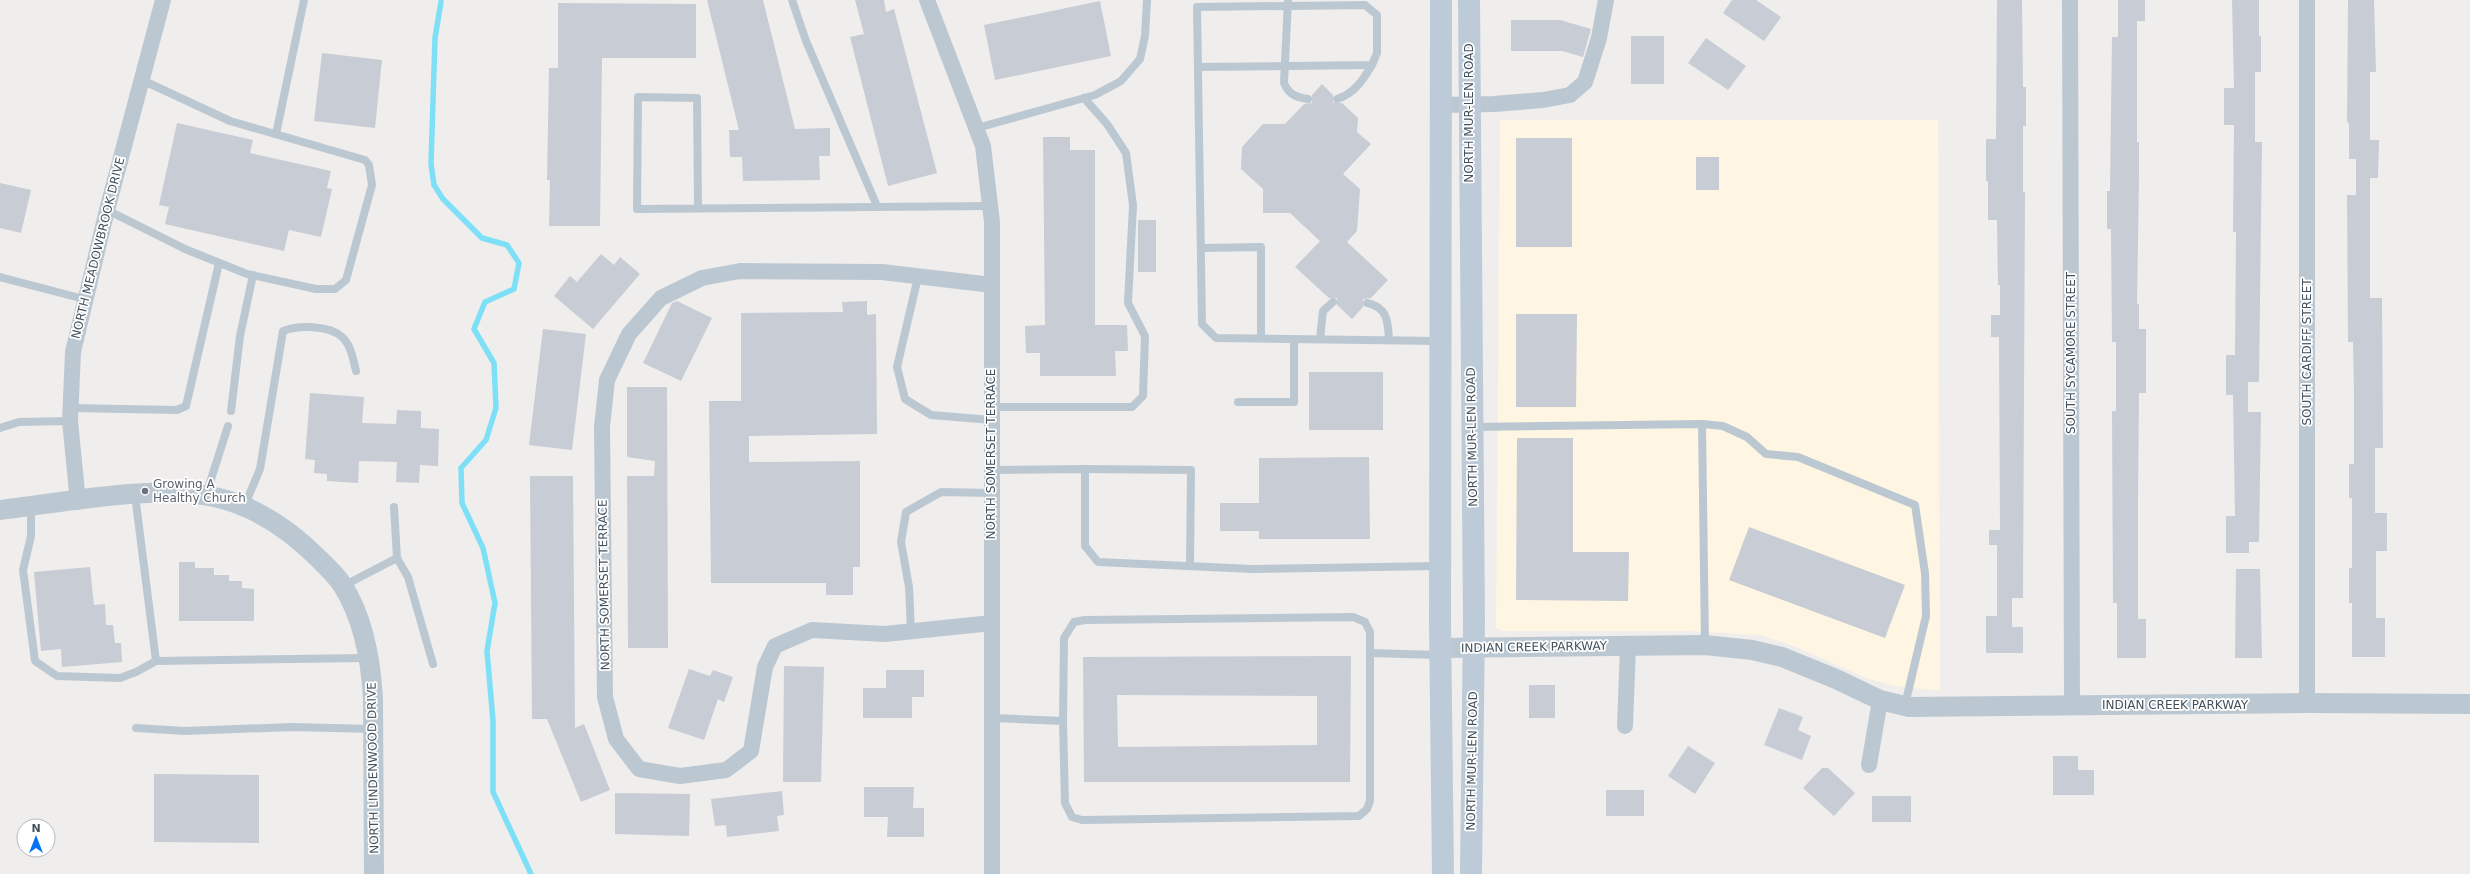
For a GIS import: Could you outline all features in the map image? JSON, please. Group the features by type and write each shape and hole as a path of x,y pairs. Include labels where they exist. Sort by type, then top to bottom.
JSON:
{"main road":[{"path":"1441,0 1440,652 1443,874"},
{"name":"NORTH MUR-LEN ROAD","path":"1468,0 1474,648 1471,874"}],"street":[{"name":"NORTH MEADOWBROOK DRIVE","path":"78,502 70,415 73,352 84,299 163,0"},
{"name":"NORTH SOMERSET TERRACE","path":"927,0 983,146 990,206 992,285 992,874"},
{"name":"SOUTH SYCAMORE STREET","path":"2070,0 2072,706"},
{"name":"SOUTH CARDIFF STREET","path":"2307,0 2307,703"},
{"path":"1441,105 1469,105 1543,100 1570,95 1585,82 1611,2"},
{"name":"NORTH SOMERSET TERRACE","path":"992,285 882,272 740,271 702,278 660,298 630,334 607,380 602,427 605,697 616,739 639,769 680,776 726,770 752,751 765,667 775,646 812,630 885,634 992,624"},
{"name":"NORTH LINDENWOOD DRIVE","path":"0,510 135,495 185,493 206,496 244,506 273,520 297,537 344,586 363,633 372,674 374,874"},
{"name":"INDIAN CREEK PARKWAY","path":"1440,652 1474,648 1704,645 1752,650 1782,657 1836,679 1880,700 1905,706 2072,706 2307,703 2470,704"},
{"path":"1625,726 1628,646"},
{"path":"1869,765 1880,700"}],"lane":[{"path":"276,134 304,0"},
{"path":"792,0 806,41 877,206"},
{"path":"977,128 1084,98 1121,81 1140,59 1145,36 1147,0"},
{"path":"1288,3 1284,83 1287,91 1294,96 1308,99"},
{"path":"1337,99 1349,94 1356,88 1372,65 1377,53 1378,15 1365,5 1288,3 1197,7 1202,324 1216,338 1389,339 1440,341"},
{"path":"1198,67 1372,65"},
{"path":"107,210 185,249 253,275 316,289 335,289 346,280 372,184 369,165 365,160 230,121 142,80"},
{"path":"698,208 697,98 638,97 637,209 990,206"},
{"path":"918,277 897,367 905,399 931,415 991,414 1132,407 1144,396 1145,336 1128,303 1134,205 1126,153 1107,124 1084,98"},
{"path":"1201,248 1261,247 1261,338"},
{"path":"0,428 19,422 70,415 177,410 186,406 219,263"},
{"path":"231,411 240,336 253,275"},
{"path":"0,277 84,299"},
{"path":"1320,339 1323,311 1333,302"},
{"path":"1367,303 1381,308 1385,314 1389,339"},
{"path":"244,506 260,469 283,331 304,326 322,329 342,336 351,351 356,371"},
{"path":"1238,402 1294,402 1294,339"},
{"path":"1472,427 1702,424 1723,426 1747,437 1766,454 1798,457 1915,505 1925,573 1926,616 1905,706"},
{"path":"1702,424 1704,645"},
{"path":"206,496 228,426"},
{"path":"1084,469 1085,546 1098,562 1253,569 1440,566"},
{"path":"991,470 1190,470 1190,566"},
{"path":"911,631 909,587 901,542 906,512 940,492 991,494"},
{"path":"135,495 156,661"},
{"path":"32,506 31,536 23,570 34,661 57,676 120,678 136,672 156,661 368,658"},
{"path":"394,507 397,558 408,577 433,664"},
{"path":"344,586 397,558"},
{"path":"1353,617 1365,622 1370,632 1370,801 1367,809 1359,816 1082,820 1072,817 1065,803 1063,721 1064,638 1074,622 1085,620 1353,617"},
{"path":"1370,653 1440,652"},
{"path":"992,718 1063,721"},
{"path":"136,728 185,731 293,727 373,729"}],"shaded area":[{"path":"1500,120 1938,120 1940,691 1894,686 1866,678 1796,647 1761,635 1685,631 1502,631 1496,628"}],"building":[{"path":"707,0 763,0 795,129 830,128 830,156 819,156 820,180 743,181 742,157 730,157 729,130 739,130"},
{"path":"855,0 884,0 886,12 894,9 937,173 888,186 850,37 864,34"},
{"path":"1732,0 1756,0 1781,17 1764,41 1723,13"},
{"path":"1997,0 2022,0 2023,87 2026,87 2026,126 2023,126 2023,192 2025,192 2023,598 2012,598 2012,627 2023,627 2023,653 1986,653 1986,616 1997,616 1997,545 1989,545 1989,530 2000,530 1999,337 1991,337 1991,315 2000,315 2000,285 1998,285 1997,220 1988,220 1988,181 1986,181 1986,139 1996,139"},
{"path":"2118,0 2145,0 2145,21 2137,21 2137,142 2139,142 2139,179 2137,304 2139,304 2139,329 2146,329 2146,393 2139,393 2138,619 2146,619 2146,658 2117,658 2117,603 2113,603 2112,411 2116,411 2116,342 2112,342 2111,229 2107,229 2107,191 2110,191 2112,37 2118,37"},
{"path":"2232,0 2259,0 2259,36 2261,36 2261,72 2255,72 2255,142 2262,142 2259,382 2248,382 2248,412 2261,412 2259,542 2249,542 2249,553 2226,553 2226,516 2235,516 2233,395 2226,395 2226,355 2235,355 2236,232 2233,232 2234,125 2224,125 2224,88 2234,88"},
{"path":"2348,0 2374,0 2376,72 2370,72 2370,140 2379,140 2378,178 2370,178 2370,298 2382,298 2383,448 2375,448 2375,513 2387,513 2387,551 2376,551 2376,618 2385,618 2385,657 2352,657 2352,603 2349,603 2349,568 2352,568 2352,498 2349,498 2349,464 2354,464 2354,394 2353,342 2348,342 2347,195 2356,195 2356,159 2349,159 2349,123 2347,122"},
{"path":"1100,1 1111,56 995,80 984,25"},
{"path":"558,3 696,4 696,58 602,58 600,226 549,226 550,180 547,180 549,68 558,68"},
{"path":"1511,20 1560,20 1591,29 1583,57 1562,51 1511,51"},
{"path":"1631,36 1664,36 1664,84 1631,84"},
{"path":"1706,38 1746,66 1728,90 1688,63"},
{"path":"322,53 382,60 375,128 314,121"},
{"path":"1322,84 1333,95 1333,103 1342,103 1358,118 1357,132 1371,144 1343,174 1360,189 1357,231 1347,242 1388,280 1371,298 1363,299 1363,307 1352,319 1337,305 1337,298 1329,298 1295,267 1320,241 1290,213 1263,213 1263,189 1241,169 1242,147 1263,124 1285,124 1304,104 1312,103 1312,95"},
{"path":"177,123 253,140 250,153 331,171 327,188 332,189 321,237 289,230 284,251 165,224 169,207 159,205"},
{"path":"1043,137 1070,137 1070,150 1095,150 1095,325 1127,325 1128,351 1115,351 1116,376 1040,376 1040,353 1026,353 1025,326 1045,325"},
{"path":"1516,138 1572,138 1572,247 1516,247"},
{"path":"1696,157 1719,157 1719,190 1696,190"},
{"path":"0,183 31,190 21,233 0,228"},
{"path":"1138,220 1156,220 1156,272 1138,272"},
{"path":"601,254 614,265 620,257 640,274 593,329 554,296 570,276 577,282"},
{"path":"677,301 712,318 681,381 643,363 672,303"},
{"path":"867,301 867,315 876,314 877,434 749,436 749,462 860,461 860,567 853,567 853,595 826,595 826,583 711,583 709,401 741,401 741,313 843,312 842,302"},
{"path":"1516,314 1577,314 1576,407 1516,407"},
{"path":"543,329 586,334 572,450 529,445"},
{"path":"1309,372 1383,372 1383,430 1309,430"},
{"path":"627,387 667,387 668,648 628,648 627,476 654,476 655,461 627,457"},
{"path":"310,393 364,397 362,423 396,424 397,410 421,411 421,428 439,429 438,466 420,465 419,483 396,482 397,462 359,461 358,483 327,481 327,474 314,473 315,460 305,459"},
{"path":"1517,438 1573,438 1573,552 1629,552 1628,601 1516,600"},
{"path":"1369,457 1370,539 1259,539 1259,531 1220,531 1220,503 1259,503 1259,458"},
{"path":"530,476 573,476 575,728 584,724 610,790 581,802 547,719 532,719"},
{"path":"1749,527 1905,585 1885,638 1729,580"},
{"path":"179,562 195,562 195,568 214,568 214,575 229,575 229,581 242,581 242,588 254,589 254,621 179,621"},
{"path":"90,567 94,605 105,604 106,625 113,625 115,643 121,643 122,662 62,667 61,649 41,651 34,572"},
{"path":"2236,569 2260,569 2262,658 2235,658"},
{"path":"1351,656 1350,782 1084,782 1083,657","holes":["1117,695 1317,696 1317,745 1118,747"]},
{"path":"784,666 824,667 821,782 783,782"},
{"path":"689,669 710,676 713,670 733,677 724,702 718,699 704,740 668,728"},
{"path":"886,670 924,670 924,697 912,697 912,718 863,718 863,688 886,688"},
{"path":"1529,685 1555,685 1555,718 1529,718"},
{"path":"1779,708 1803,717 1798,730 1811,736 1802,760 1764,745"},
{"path":"1688,746 1715,763 1695,794 1668,776"},
{"path":"2053,756 2078,756 2078,770 2094,770 2094,795 2053,795"},
{"path":"1822,768 1828,768 1855,793 1834,816 1803,788"},
{"path":"154,774 259,775 259,843 154,842"},
{"path":"864,787 914,787 913,808 924,808 924,837 887,837 888,817 864,817"},
{"path":"1606,790 1644,790 1644,816 1606,816"},
{"path":"782,791 784,815 777,816 779,831 727,837 726,825 715,826 711,799"},
{"path":"615,793 690,794 689,836 615,834"},
{"path":"1872,796 1911,796 1911,822 1872,822"}],"waterway":[{"path":"441,2 435,38 431,164 434,185 443,199 482,238 507,245 519,263 514,289 485,302 474,329 494,363 496,408 486,440 461,468 462,503 483,548 495,603 487,651 493,721 493,792 531,874"}],"place":[{"name":"Growing A Healthy Church","path":"145,491"}]}
